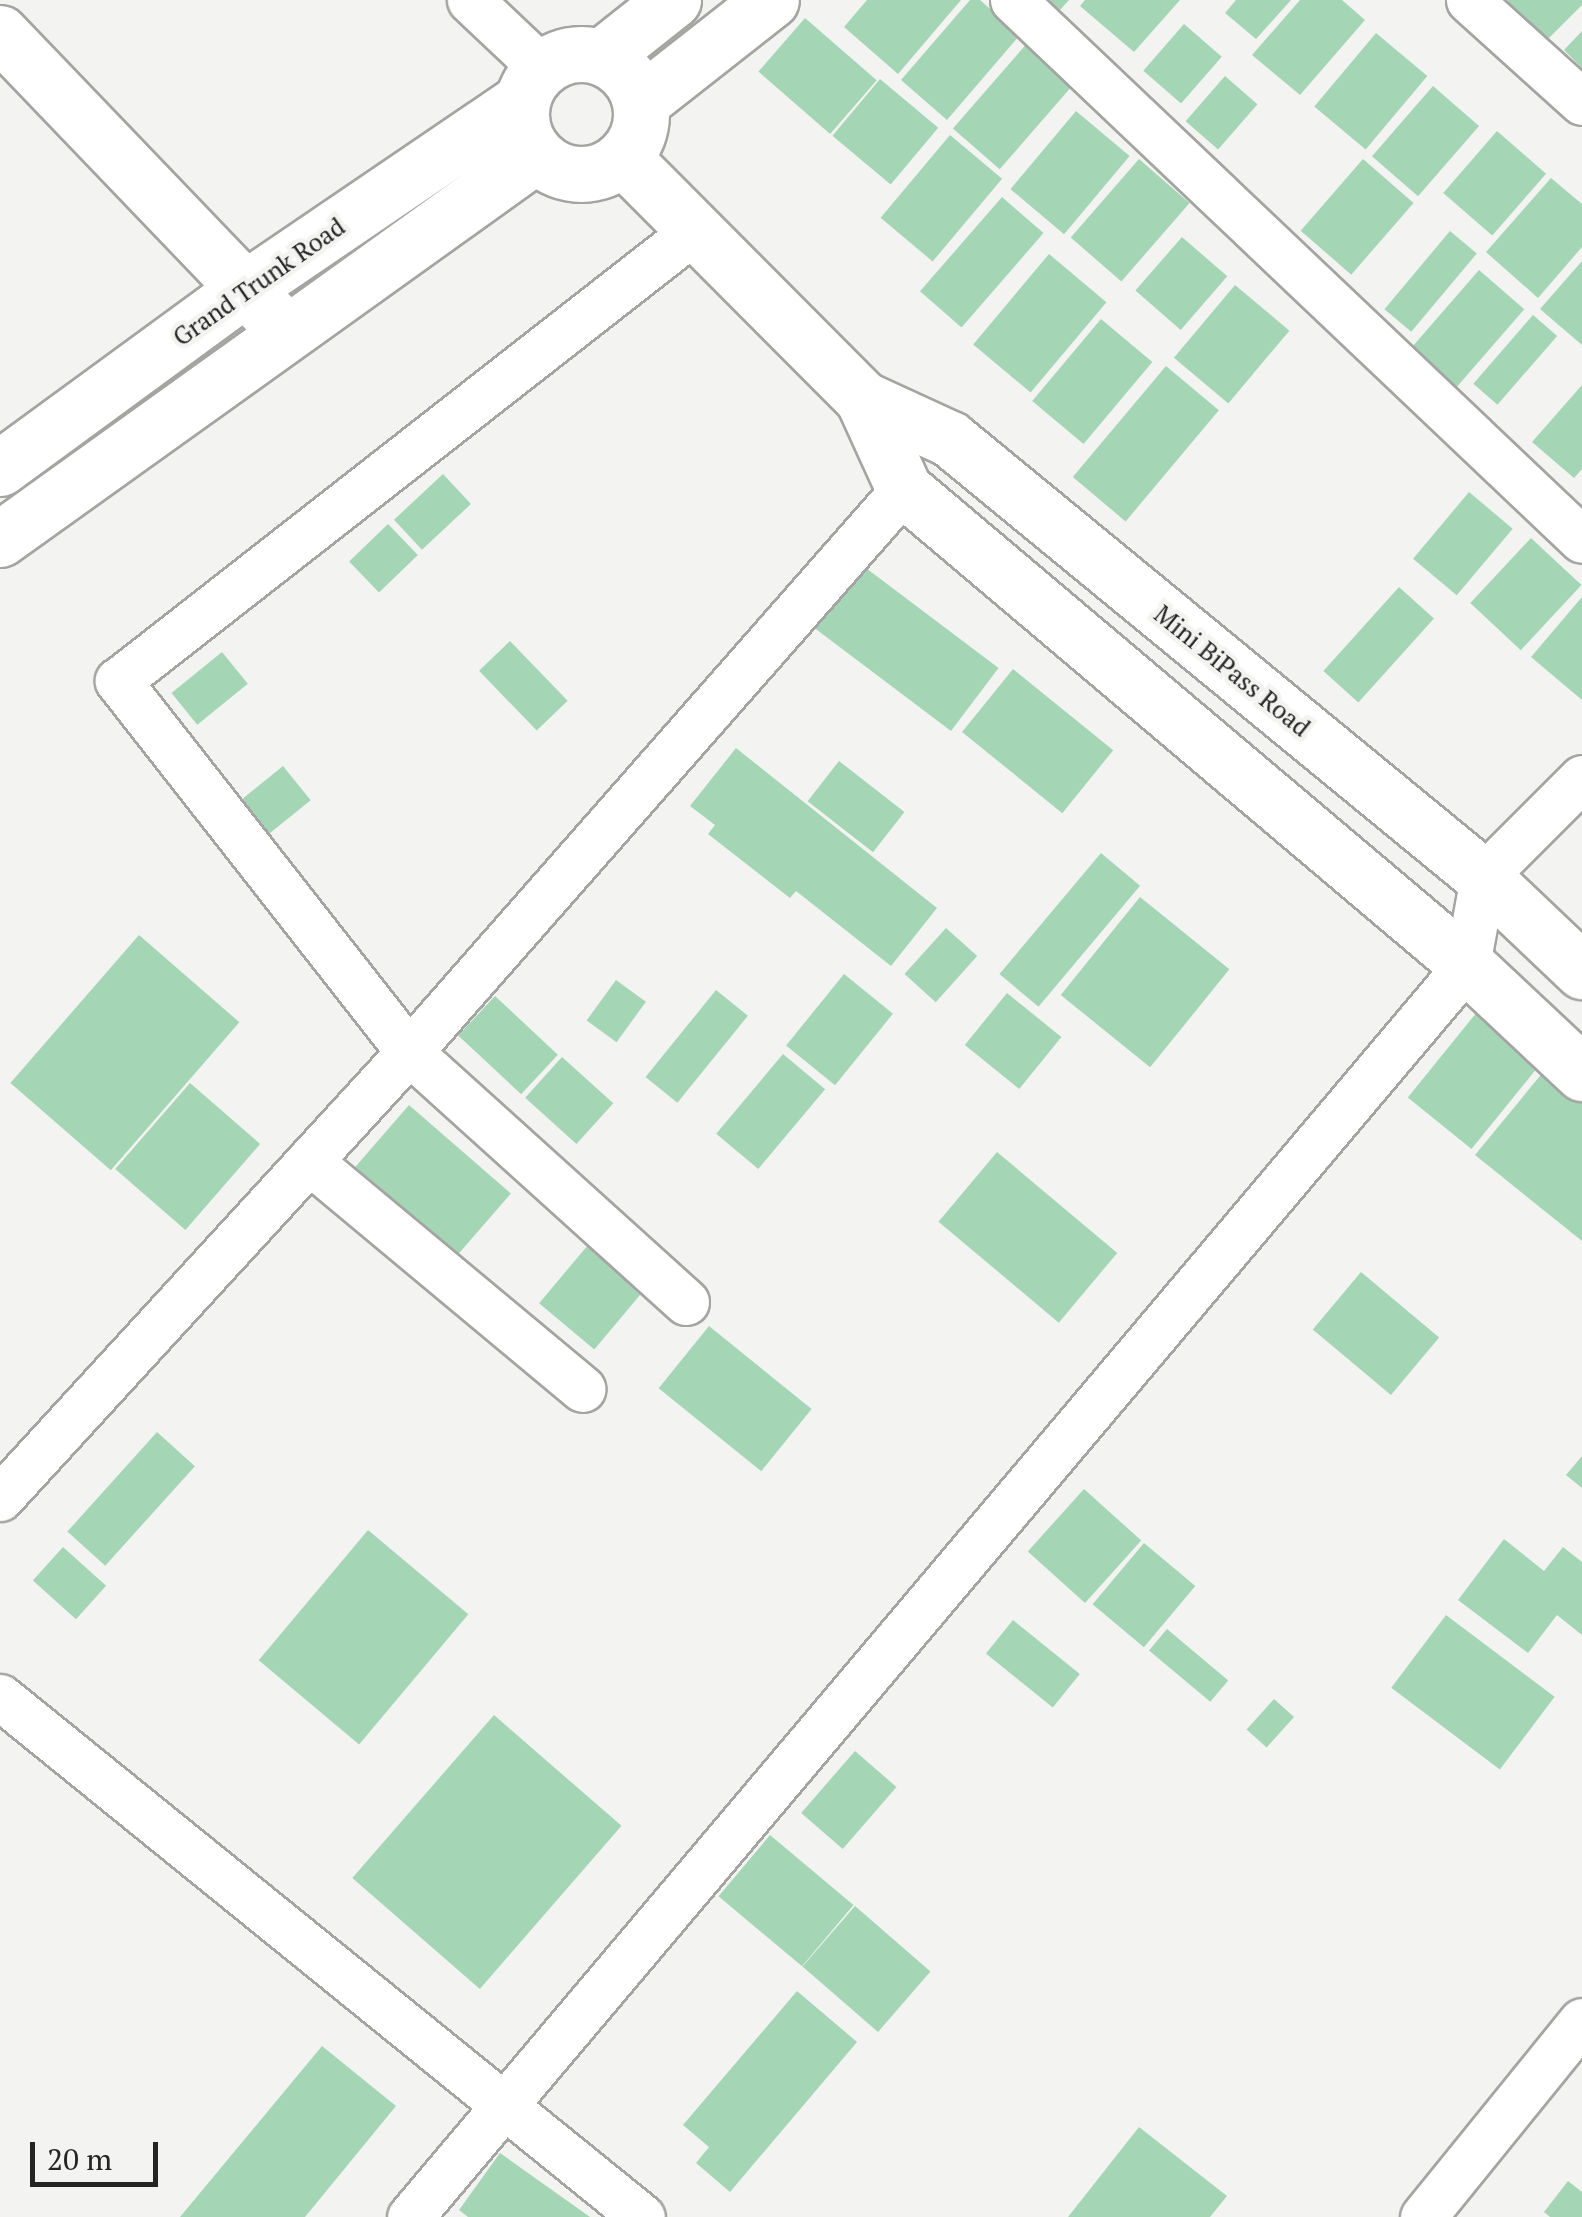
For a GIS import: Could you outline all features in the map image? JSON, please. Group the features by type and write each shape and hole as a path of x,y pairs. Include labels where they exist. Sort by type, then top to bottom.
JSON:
{"street":[{"path":"470,0 532,85 520,121 536,155 552,167 589,174 623,158 638,133 640,102 619,67 601,58 673,0"},
{"path":"640,102 771,0"},
{"path":"1013,0 1582,540"},
{"path":"1469,0 1582,102"},
{"path":"0,33 249,286 286,330"},
{"name":"Grand Trunk Road","path":"0,468 532,85 560,57 601,58"},
{"path":"0,538 536,155"},
{"path":"623,158 863,400 904,489 1467,964 1582,1072"},
{"path":"686,1302 410,1052 118,681 694,231"},
{"name":"Mini BiPass Road","path":"863,400 950,439 1483,877 1582,970"},
{"path":"0,1498 410,1052 904,489"},
{"path":"410,2217 1467,964 1483,877 1582,778"},
{"path":"309,1161 582,1388"},
{"path":"0,1696 642,2217"},
{"path":"1423,2217 1582,2022"}],"building":[{"path":"867,0 961,0 898,74 844,27"},
{"path":"970,0 980,0 1020,35 947,120 901,80"},
{"path":"1049,0 1069,0 1060,10"},
{"path":"1085,0 1180,0 1134,52 1080,6"},
{"path":"1236,0 1291,0 1256,39 1225,13"},
{"path":"1300,0 1342,0 1365,20 1300,95 1252,55"},
{"path":"1508,0 1582,0 1582,5 1534,53 1494,14"},
{"path":"805,18 877,80 830,134 758,72"},
{"path":"1184,24 1222,57 1181,104 1143,71"},
{"path":"1582,31 1582,68 1564,50"},
{"path":"1376,33 1427,76 1366,150 1314,107"},
{"path":"1029,41 1076,82 1000,169 953,129"},
{"path":"1225,76 1257,104 1218,149 1186,121"},
{"path":"880,79 938,128 891,185 832,136"},
{"path":"1433,86 1479,126 1418,196 1372,156"},
{"path":"1076,111 1130,156 1064,234 1010,189"},
{"path":"1497,131 1546,174 1492,236 1443,193"},
{"path":"950,135 1002,179 933,261 881,218"},
{"path":"1139,159 1190,203 1121,281 1071,237"},
{"path":"1363,159 1414,203 1351,275 1301,231"},
{"path":"1551,178 1582,204 1582,247 1538,298 1486,252"},
{"path":"1002,197 1044,233 962,327 920,291"},
{"path":"1450,231 1477,253 1411,332 1384,309"},
{"path":"1182,237 1227,276 1181,330 1135,291"},
{"path":"1049,254 1106,302 1031,393 973,344"},
{"path":"1582,261 1582,345 1540,309"},
{"path":"1479,270 1524,309 1455,389 1409,350"},
{"path":"1235,285 1289,331 1228,403 1174,358"},
{"path":"1533,315 1557,336 1497,405 1473,384"},
{"path":"1101,319 1152,362 1084,444 1032,401"},
{"path":"1166,366 1219,410 1126,521 1073,477"},
{"path":"1582,385 1582,469 1574,478 1532,442"},
{"path":"443,474 471,504 422,550 394,520"},
{"path":"1469,492 1513,529 1457,595 1413,559"},
{"path":"388,524 418,555 379,592 349,562"},
{"path":"1531,538 1581,585 1521,650 1470,603"},
{"path":"850,556 999,668 951,731 802,619"},
{"path":"1399,587 1434,618 1358,702 1323,671"},
{"path":"1582,597 1582,700 1531,657"},
{"path":"510,641 568,701 537,731 479,671"},
{"path":"222,652 248,684 197,725 171,693"},
{"path":"1013,669 1113,750 1062,813 962,732"},
{"path":"736,748 937,908 891,966 796,891 790,898 708,834 715,825 690,806"},
{"path":"839,761 904,812 873,852 808,801"},
{"path":"283,766 311,800 262,840 234,806"},
{"path":"1101,853 1140,886 1039,1007 999,974"},
{"path":"1140,897 1229,969 1150,1067 1061,995"},
{"path":"946,928 977,956 936,1002 905,974"},
{"path":"139,935 239,1022 111,1170 10,1083"},
{"path":"844,974 893,1014 835,1085 786,1045"},
{"path":"616,980 646,1002 617,1042 587,1020"},
{"path":"716,990 748,1016 677,1103 646,1077"},
{"path":"1007,993 1061,1037 1019,1089 965,1045"},
{"path":"495,996 558,1055 521,1094 458,1035"},
{"path":"1477,1012 1541,1064 1472,1149 1408,1097"},
{"path":"783,1054 825,1089 758,1169 716,1134"},
{"path":"562,1057 613,1103 576,1144 525,1098"},
{"path":"1544,1071 1582,1102 1582,1241 1475,1155"},
{"path":"190,1083 260,1144 185,1230 115,1169"},
{"path":"409,1105 511,1194 457,1255 355,1167"},
{"path":"997,1152 1117,1253 1059,1323 939,1222"},
{"path":"588,1245 643,1291 594,1350 539,1303"},
{"path":"1361,1272 1439,1338 1391,1395 1313,1329"},
{"path":"709,1326 812,1409 761,1471 659,1388"},
{"path":"157,1432 195,1466 105,1566 67,1532"},
{"path":"1582,1456 1582,1488 1566,1475"},
{"path":"1084,1489 1141,1541 1085,1603 1028,1551"},
{"path":"368,1530 468,1614 359,1744 259,1660"},
{"path":"1504,1539 1544,1571 1563,1547 1582,1562 1582,1635 1557,1615 1528,1653 1458,1600"},
{"path":"1144,1543 1195,1586 1144,1647 1093,1604"},
{"path":"63,1547 106,1586 76,1619 33,1580"},
{"path":"1446,1615 1555,1697 1500,1770 1391,1688"},
{"path":"1013,1620 1080,1674 1053,1708 986,1653"},
{"path":"1167,1629 1228,1680 1210,1702 1149,1650"},
{"path":"1274,1699 1294,1717 1267,1748 1247,1729"},
{"path":"494,1715 622,1826 480,1989 352,1878"},
{"path":"855,1751 897,1787 843,1849 801,1813"},
{"path":"770,1835 853,1905 802,1966 719,1896"},
{"path":"855,1906 930,1972 878,2032 803,1966"},
{"path":"797,1991 857,2042 730,2192 696,2163 709,2147 683,2125"},
{"path":"322,2046 396,2106 305,2217 180,2217"},
{"path":"1139,2127 1227,2196 1210,2217 1068,2217"},
{"path":"500,2153 590,2217 468,2217 459,2210"},
{"path":"1568,2181 1582,2192 1582,2217 1550,2217 1544,2212"}]}
